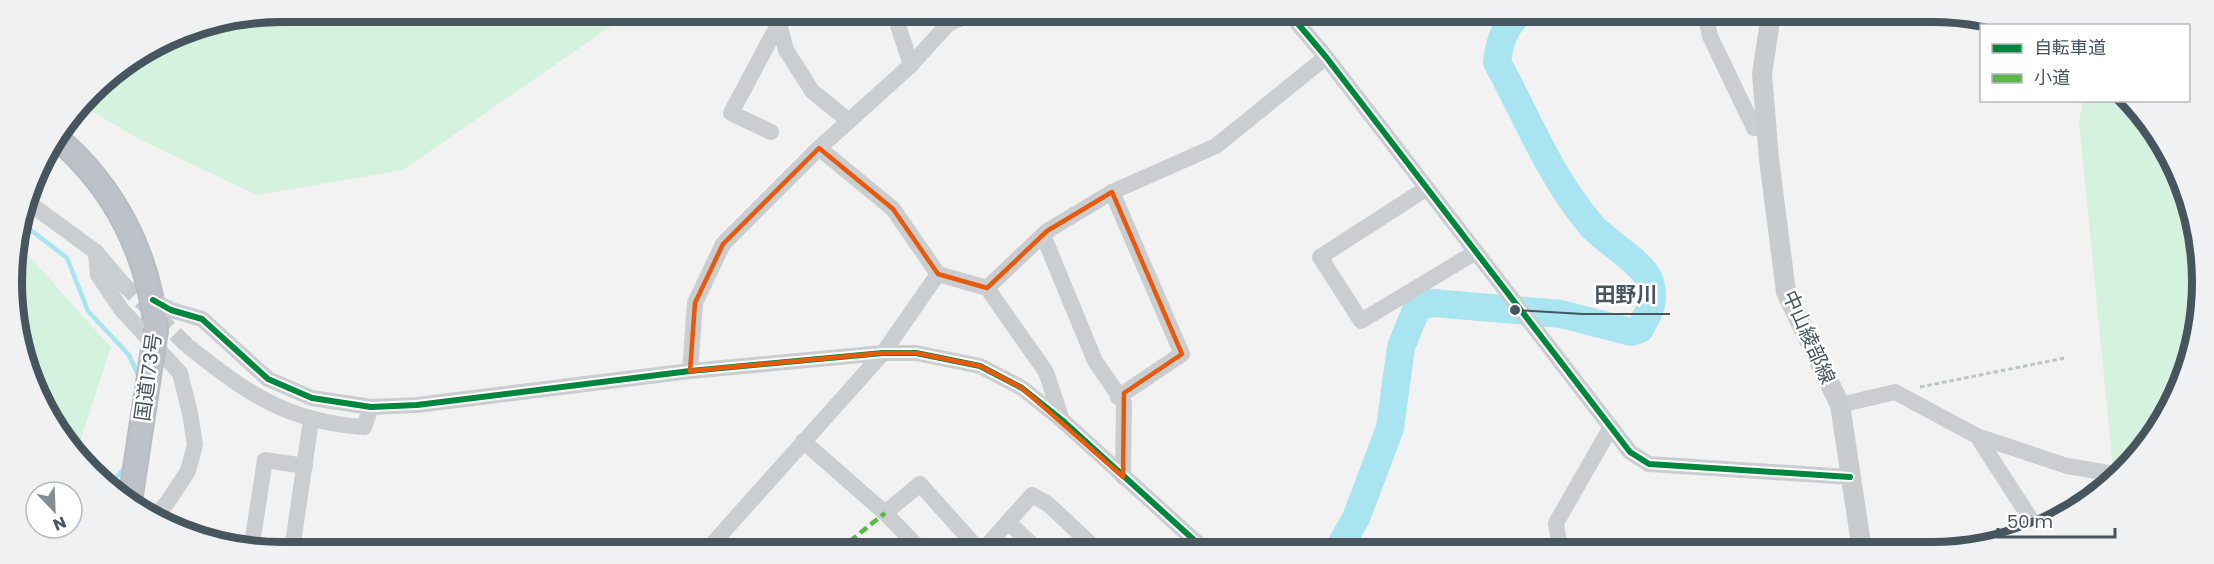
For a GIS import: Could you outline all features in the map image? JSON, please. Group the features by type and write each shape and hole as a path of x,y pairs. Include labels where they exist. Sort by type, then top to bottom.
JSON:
{"highway":[{"name":"国道173号","path":"62,144 94,176 124,219 141,255 153,300 156,330 131,493"}],"main road":[{"name":"中山綾部線","path":"1770,22 1762,74 1786,292 1840,405 1861,542"}],"street":[{"path":"771,132 731,113 772,22"},
{"path":"776,22 786,50 812,91 849,121"},
{"path":"899,22 911,65"},
{"path":"690,371 695,303 723,244 819,148 911,65 947,22"},
{"path":"1297,22 1326,57 1630,452 1649,464 1850,477"},
{"path":"1707,22 1710,36 1754,128 1766,126"},
{"path":"987,288 1043,235 1112,192 1216,146 1326,57"},
{"path":"819,148 893,209 938,274 987,288 1046,372 1062,420"},
{"path":"1427,188 1320,257 1361,321 1476,252"},
{"path":"1112,192 1182,354 1118,397"},
{"path":"34,206 96,252 123,284"},
{"path":"1043,235 1095,361 1124,403 1123,477"},
{"path":"96,252 98,276 121,309 180,373 190,413 195,445 188,471 160,511"},
{"path":"714,542 883,353 938,274"},
{"path":"153,300 171,310 202,319 268,379 312,398 371,407 417,405 690,371 883,353 916,353 980,366 1022,388 1062,420 1196,542"},
{"path":"189,347 240,387 272,405 310,420 364,427 371,407"},
{"path":"1840,405 1895,392 1977,436 2067,466 2107,473"},
{"path":"293,542 310,420"},
{"path":"1559,542 1556,523 1611,428"},
{"path":"1977,436 2032,521"},
{"path":"803,441 885,513 913,542"},
{"path":"253,540 266,460 305,466"},
{"path":"885,513 920,484 974,542"},
{"path":"989,542 1032,495 1048,504 1088,542"},
{"path":"1008,522 1029,542"}],"path":[{"path":"1895,392 2065,358"}],"highlighted area":[{"path":"819,148 893,209 938,274 987,288 1047,231 1112,192 1182,354 1124,393 1123,477 1022,388 980,366 916,353 883,353 690,371 695,303 723,244"}],"green space":[{"path":"282,22 617,22 403,170 257,195 139,139 89,109 124,76 152,57 183,42 231,27"},
{"path":"2083,102 2118,102 2138,124 2157,152 2172,183 2187,231 2191,265 2191,299 2187,333 2172,381 2148,426 2113,467 2079,122"},
{"path":"25,251 111,347 79,444 49,397 31,349 23,299"}],"waterway":[{"path":"1342,542 1356,518 1390,428 1401,347 1418,305 1433,303 1561,314 1631,332 1640,329 1651,306 1652,289 1646,275 1640,267 1597,232 1576,206 1551,167 1497,62 1503,36 1512,22"},
{"path":"28,228 67,258 88,311 129,355 140,379"},
{"path":"114,480 126,466"}],"tunnel":[{"path":"123,284 189,347"}],"marked path":[{"path":"849,542 885,513"}],"cycle path":[{"path":"1297,22 1326,57 1630,452 1649,464 1850,477"},
{"path":"153,300 171,310 202,319 268,379 312,398 371,407 417,405 690,371 883,353 916,353 980,366 1022,388 1062,420 1196,542"}],"place":[{"name":"田野川","path":"1515,310"}]}
